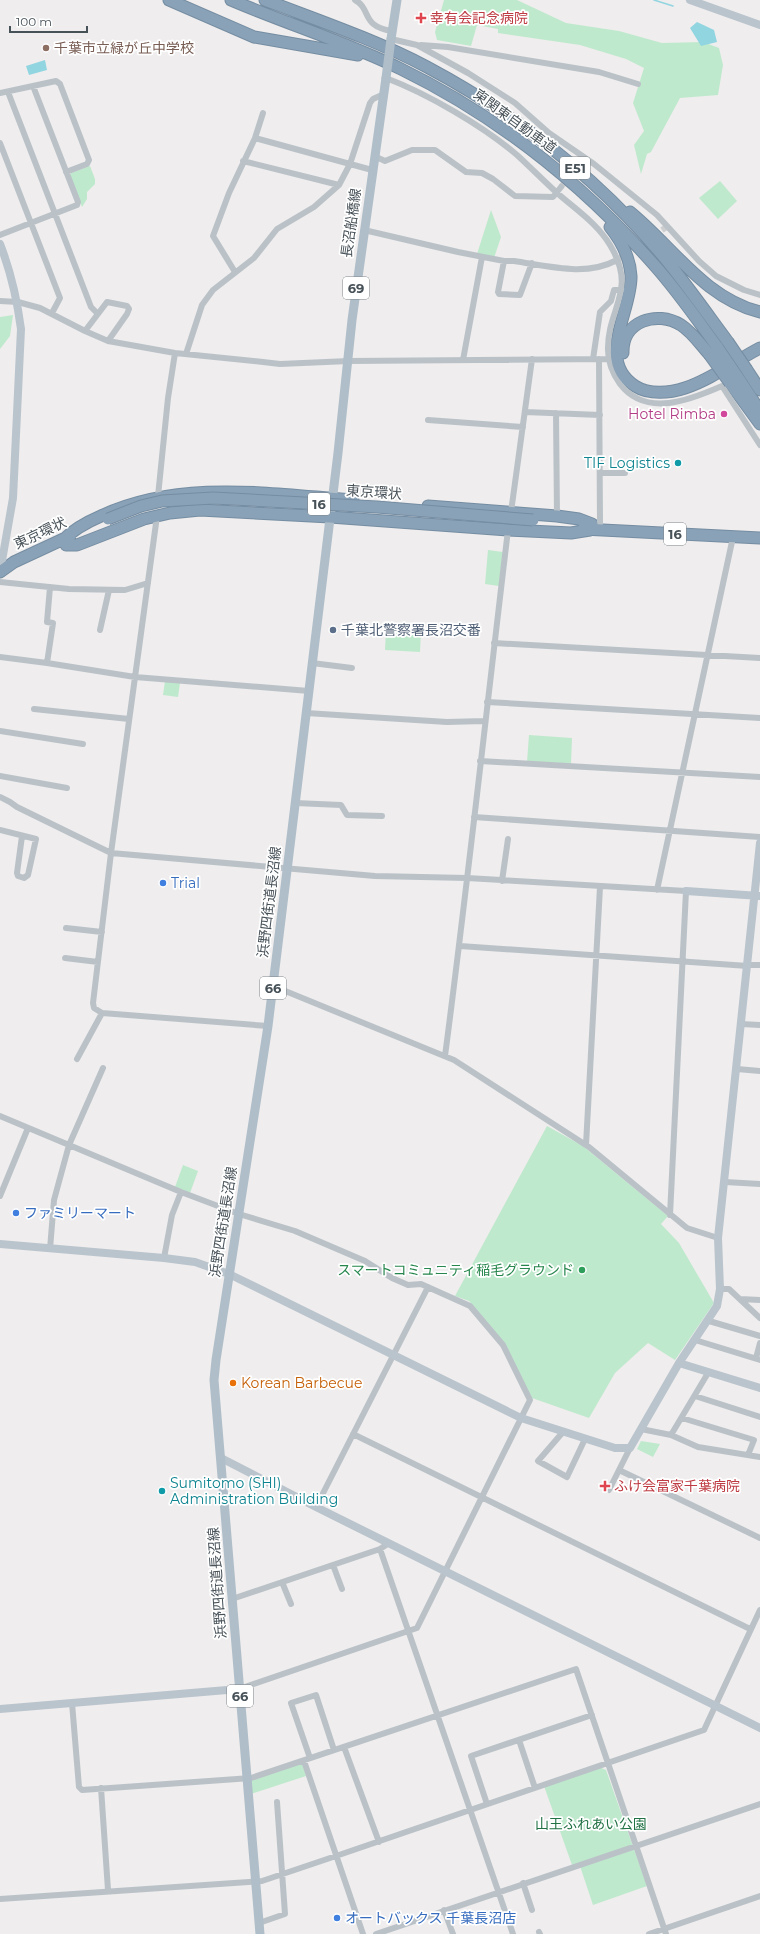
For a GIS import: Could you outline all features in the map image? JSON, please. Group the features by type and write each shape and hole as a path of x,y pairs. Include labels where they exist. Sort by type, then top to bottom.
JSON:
{"highway":[{"path":"169,0 254,37 378,58"},
{"name":"東関東自動車道","path":"231,0 378,58 447,93 513,137 576,186 611,219 657,268 718,348 760,411"},
{"name":"東関東自動車道","path":"265,0 379,44 427,67 482,98 523,126 584,176 619,209 667,261 718,348"},
{"path":"286,0 358,32 379,44"},
{"path":"513,137 596,211 624,246 628,257 631,278 630,291 617,338 616,359 620,369 631,384 649,391 667,392 685,388 711,377 760,348"},
{"path":"584,176 632,213 715,292 734,303 760,312"},
{"path":"760,342 697,378 684,383 656,386 646,384 629,373 623,357 622,349 626,336 635,325 651,318 660,318 680,324 697,340 718,348 738,377 760,424"},
{"name":"東関東自動車道","path":"738,377 760,390"},
{"path":"64,542 71,531 113,510 158,496 203,492 332,499"},
{"name":"16","path":"332,499 557,516 579,519 594,526"},
{"name":"東京環状","path":"0,572 14,562 110,522 171,507 220,505 594,526 760,531"},
{"name":"16","path":"64,542 77,545 119,528 157,516 200,510 330,517"},
{"path":"330,517 571,533 594,526"},
{"name":"東京環状","path":"594,526 760,538"}],"main road":[{"name":"長沼船橋線","path":"330,517 364,230 397,0"},
{"name":"浜野四街道長沼線","path":"260,1934 214,1380 268,1026 330,517"}],"street":[{"path":"355,0 361,5 372,24 392,35 417,45 497,91 536,119 549,133 582,160 623,187 657,215 699,261 716,276 744,290 760,295"},
{"path":"690,0 760,25"},
{"path":"417,45 448,46 600,72 638,84"},
{"path":"386,78 436,102 488,134 517,155 599,230 610,244 617,260 622,279 622,290 609,338 609,359 616,379 623,387 638,399 657,403 680,402 722,386 760,445"},
{"path":"0,93 56,81 60,84 89,160 87,164 66,172"},
{"path":"0,235 77,205 78,202 33,86"},
{"path":"8,92 91,307 98,314"},
{"path":"186,354 202,305 213,290 254,258 277,229 314,207 339,185 350,164 370,103 373,99 384,94"},
{"path":"235,272 213,236 243,161 255,138 263,113"},
{"path":"255,138 372,170"},
{"path":"0,143 60,298 52,313"},
{"path":"374,156 385,161 412,150 435,150 466,172 482,173 493,179 515,196 553,197 561,187"},
{"path":"243,161 339,185"},
{"path":"364,230 504,261 583,270 602,266 617,260"},
{"path":"0,244 11,273 18,302 21,329 13,498 0,572"},
{"path":"463,360 482,257"},
{"path":"504,261 498,292 499,294 520,295 532,264"},
{"path":"594,526 600,473 600,415 596,359 600,312 611,301 614,290 622,290"},
{"path":"0,301 18,302 52,313 85,331 108,341 175,353 280,364 349,361 609,359"},
{"path":"85,331 105,304 110,302 127,306 129,309 128,314 108,341"},
{"path":"158,496 168,398 175,353"},
{"path":"511,512 532,359"},
{"path":"525,412 600,415"},
{"path":"556,413 557,516"},
{"path":"428,420 523,427"},
{"path":"600,473 625,473"},
{"path":"157,516 111,853 93,1003 94,1008 102,1013 268,1026"},
{"path":"445,1056 460,946 484,721 508,530"},
{"path":"657,890 733,537"},
{"path":"0,582 50,587 109,590 125,590 148,583"},
{"path":"47,663 53,623 47,622 50,587"},
{"path":"100,630 109,590"},
{"path":"494,643 760,658"},
{"path":"0,657 135,677 309,691"},
{"path":"312,663 352,668"},
{"path":"487,702 760,718"},
{"path":"34,709 129,719"},
{"path":"306,713 447,722 484,721"},
{"path":"0,731 83,744"},
{"path":"480,761 683,772 760,778"},
{"path":"0,776 67,788"},
{"path":"0,797 17,807 111,853 375,876 467,878 757,896"},
{"path":"295,803 341,805 347,814 382,816"},
{"path":"474,817 760,837"},
{"path":"0,830 36,839 28,875 24,878 18,876 17,873 22,836"},
{"path":"502,881 508,839"},
{"path":"609,1490 630,1448 679,1363 709,1321 717,1306 720,1289 718,1238 741,1024 757,896 760,843"},
{"path":"586,1145 600,886"},
{"path":"670,1215 686,891"},
{"path":"66,928 102,932"},
{"path":"460,946 682,962 748,966 760,965"},
{"path":"65,958 98,962"},
{"path":"273,986 445,1056 586,1145 687,1228 718,1238"},
{"path":"77,1059 102,1013"},
{"path":"741,1024 760,1025"},
{"path":"50,1249 54,1200 69,1145 103,1068"},
{"path":"737,1069 760,1071"},
{"path":"0,1116 180,1192 239,1214 295,1232 344,1252 365,1261 392,1278 408,1285 421,1284 470,1306 503,1345 530,1400 417,1628 239,1689 0,1708"},
{"path":"0,1196 2,1186 28,1128"},
{"path":"725,1182 760,1184"},
{"path":"164,1258 172,1215 180,1192"},
{"path":"0,1244 195,1262 229,1274 394,1354 521,1418 615,1448 630,1448"},
{"path":"316,1507 428,1287"},
{"path":"720,1289 729,1289 760,1318"},
{"path":"740,1299 760,1300"},
{"path":"709,1321 760,1336"},
{"path":"695,1340 758,1359 760,1343"},
{"path":"679,1363 760,1388"},
{"path":"671,1435 708,1373"},
{"path":"695,1396 760,1417"},
{"path":"682,1418 754,1440 748,1455"},
{"path":"641,1429 671,1435 698,1447 760,1457"},
{"path":"563,1432 538,1461 567,1476 585,1439"},
{"path":"353,1434 750,1629"},
{"path":"221,1458 316,1507 760,1728"},
{"path":"619,1470 760,1538"},
{"path":"232,1600 380,1549 389,1543"},
{"path":"380,1549 513,1934"},
{"path":"333,1565 342,1589"},
{"path":"282,1582 291,1604"},
{"path":"0,1898 249,1880 255,1881 283,1874 379,1842 704,1730 760,1610"},
{"path":"72,1703 79,1787 82,1790 246,1778 344,1747 576,1669 665,1931"},
{"path":"310,1758 291,1703 316,1695 334,1750"},
{"path":"487,1804 471,1756 592,1715"},
{"path":"519,1740 535,1788"},
{"path":"344,1747 379,1842"},
{"path":"304,1760 363,1934"},
{"path":"101,1788 108,1890"},
{"path":"259,1924 284,1914 283,1874 277,1802"},
{"path":"376,1934 760,1804"},
{"path":"523,1884 532,1910"},
{"path":"649,1934 665,1931 760,1896"},
{"path":"444,1910 453,1934"}],"green space":[{"path":"444,0 517,0 566,23 619,31 662,43 703,42 719,48 723,65 718,95 680,98 651,152 647,154 641,174 634,145 644,131 633,103 644,68 626,59 580,45 498,33 498,29 477,25 471,46 437,40 435,32"},
{"path":"90,166 95,179 95,184 87,192 87,199 82,207 70,175 71,173"},
{"path":"720,181 737,201 718,219 699,198"},
{"path":"491,210 501,237 494,258 477,254"},
{"path":"13,315 10,336 0,349 0,317"},
{"path":"488,550 503,552 499,586 485,584"},
{"path":"386,629 421,631 420,652 385,650"},
{"path":"165,681 180,683 178,697 163,695"},
{"path":"529,735 572,738 571,764 527,762"},
{"name":"スマートコミュニティ稲毛グラウンド","path":"547,1126 583,1146 668,1216 661,1224 679,1243 714,1303 675,1360 648,1343 615,1373 589,1418 532,1398 502,1340 469,1301 455,1296"},
{"path":"183,1165 198,1171 190,1193 175,1187"},
{"path":"641,1441 660,1444 653,1457 637,1449"},
{"path":"302,1763 306,1776 251,1794 250,1780"},
{"name":"山王ふれあい公園","path":"599,1767 606,1770 647,1886 593,1905 579,1863 572,1865 544,1786"}],"water":[{"path":"697,22 714,30 717,42 701,46 690,28"},
{"path":"45,60 47,70 29,75 26,66"}],"waterway":[{"path":"654,0 673,6"}],"tunnel":[{"path":"561,187 580,162"},
{"path":"617,260 668,226"}],"place":[{"name":"幸有会記念病院","path":"421,18"},
{"name":"千葉市立緑が丘中学校","path":"46,48"},
{"name":"Hotel Rimba","path":"724,414"},
{"name":"TIF Logistics","path":"678,463"},
{"name":"千葉北警察署長沼交番","path":"333,630"},
{"name":"Trial","path":"163,883"},
{"name":"ファミリーマート","path":"16,1213"},
{"name":"スマートコミュニティ稲毛グラウンド","path":"582,1270"},
{"name":"Korean Barbecue","path":"233,1383"},
{"name":"ふけ会富家千葉病院","path":"605,1486"},
{"name":"Sumitomo (SHI) Administration Building","path":"162,1491"},
{"name":"オートバックス 千葉長沼店","path":"337,1918"}]}
